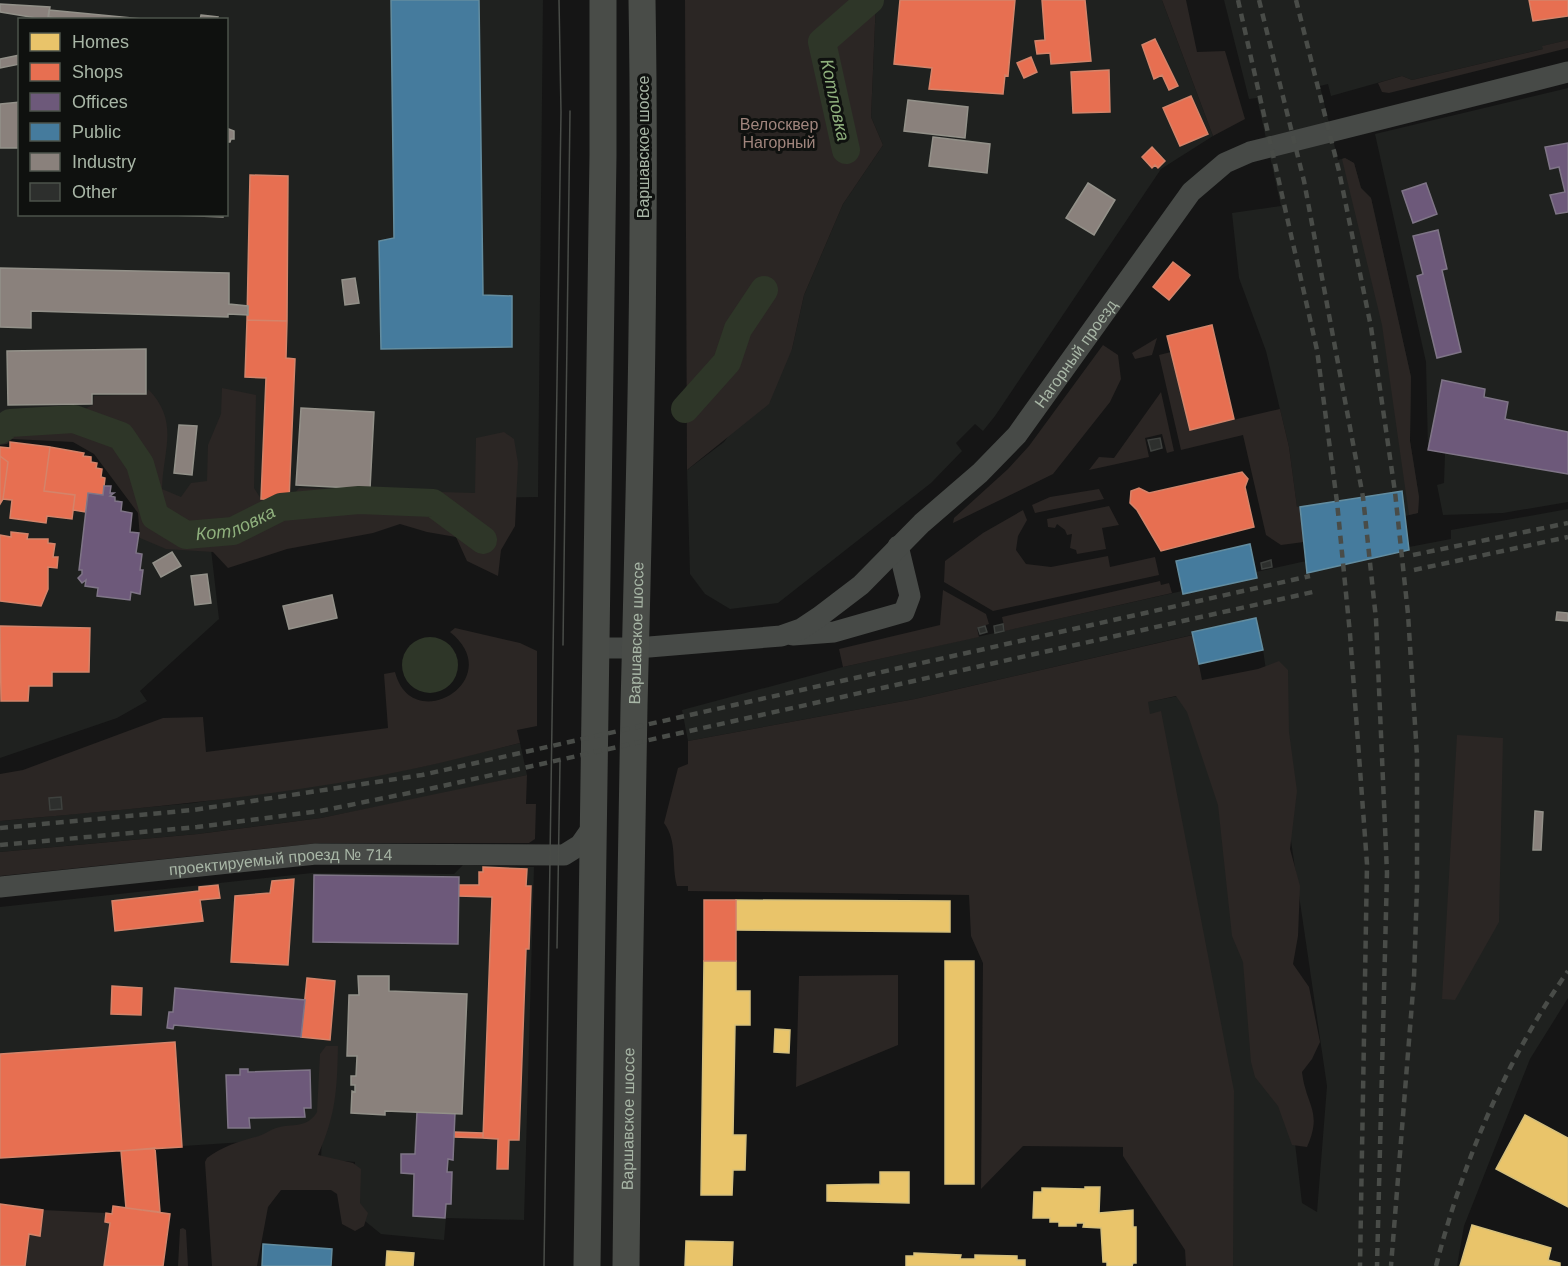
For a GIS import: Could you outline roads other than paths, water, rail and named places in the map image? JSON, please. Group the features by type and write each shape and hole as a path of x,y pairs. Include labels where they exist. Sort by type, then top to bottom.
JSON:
{"main road":[{"path":"587,1266 603,155 603,0"},
{"name":"Варшавское шоссе","path":"626,1266 644,110 642,0"}],"street":[{"name":"Нагорный проезд","path":"596,648 637,648 782,636 819,617 861,585 898,546 980,473 1017,435 1191,192 1212,172 1238,157 1260,149 1568,72"},
{"path":"782,636 834,632 904,612 910,596 898,546"},
{"path":"593,885 580,864 564,855 580,845 594,825"},
{"name":"проектируемый проезд № 714","path":"0,887 316,854 564,855"}],"waterway":[{"name":"Котловка","path":"846,150 822,42 870,0"},
{"name":"Котловка","path":"685,409 727,362 738,329 764,290"},
{"name":"Котловка","path":"0,430 10,423 74,419 121,436 140,464 155,516 186,535 233,531 281,507 359,500 433,503 483,540"}],"tram line":[{"path":"544,1266 561,112 559,0"},
{"path":"563,645 570,111"},
{"path":"557,948 560,762"}],"railway":[{"path":"1238,0 1317,350 1337,502 1350,634 1367,864 1360,1266"},
{"path":"1259,0 1304,181 1363,497 1376,619 1387,873 1377,1266"},
{"path":"1296,0 1339,171 1371,327 1395,492 1408,614 1417,756 1417,886 1414,978 1391,1266"},
{"path":"1413,555 1568,523"},
{"path":"1414,570 1568,537"},
{"path":"0,828 193,810 422,775 1310,576"},
{"path":"0,845 197,827 320,811 429,789 1313,592"},
{"path":"1436,1266 1459,1188 1489,1112 1525,1040 1568,971"}],"park label":[{"name":"Велосквер Нагорный","path":"779,133"}]}
